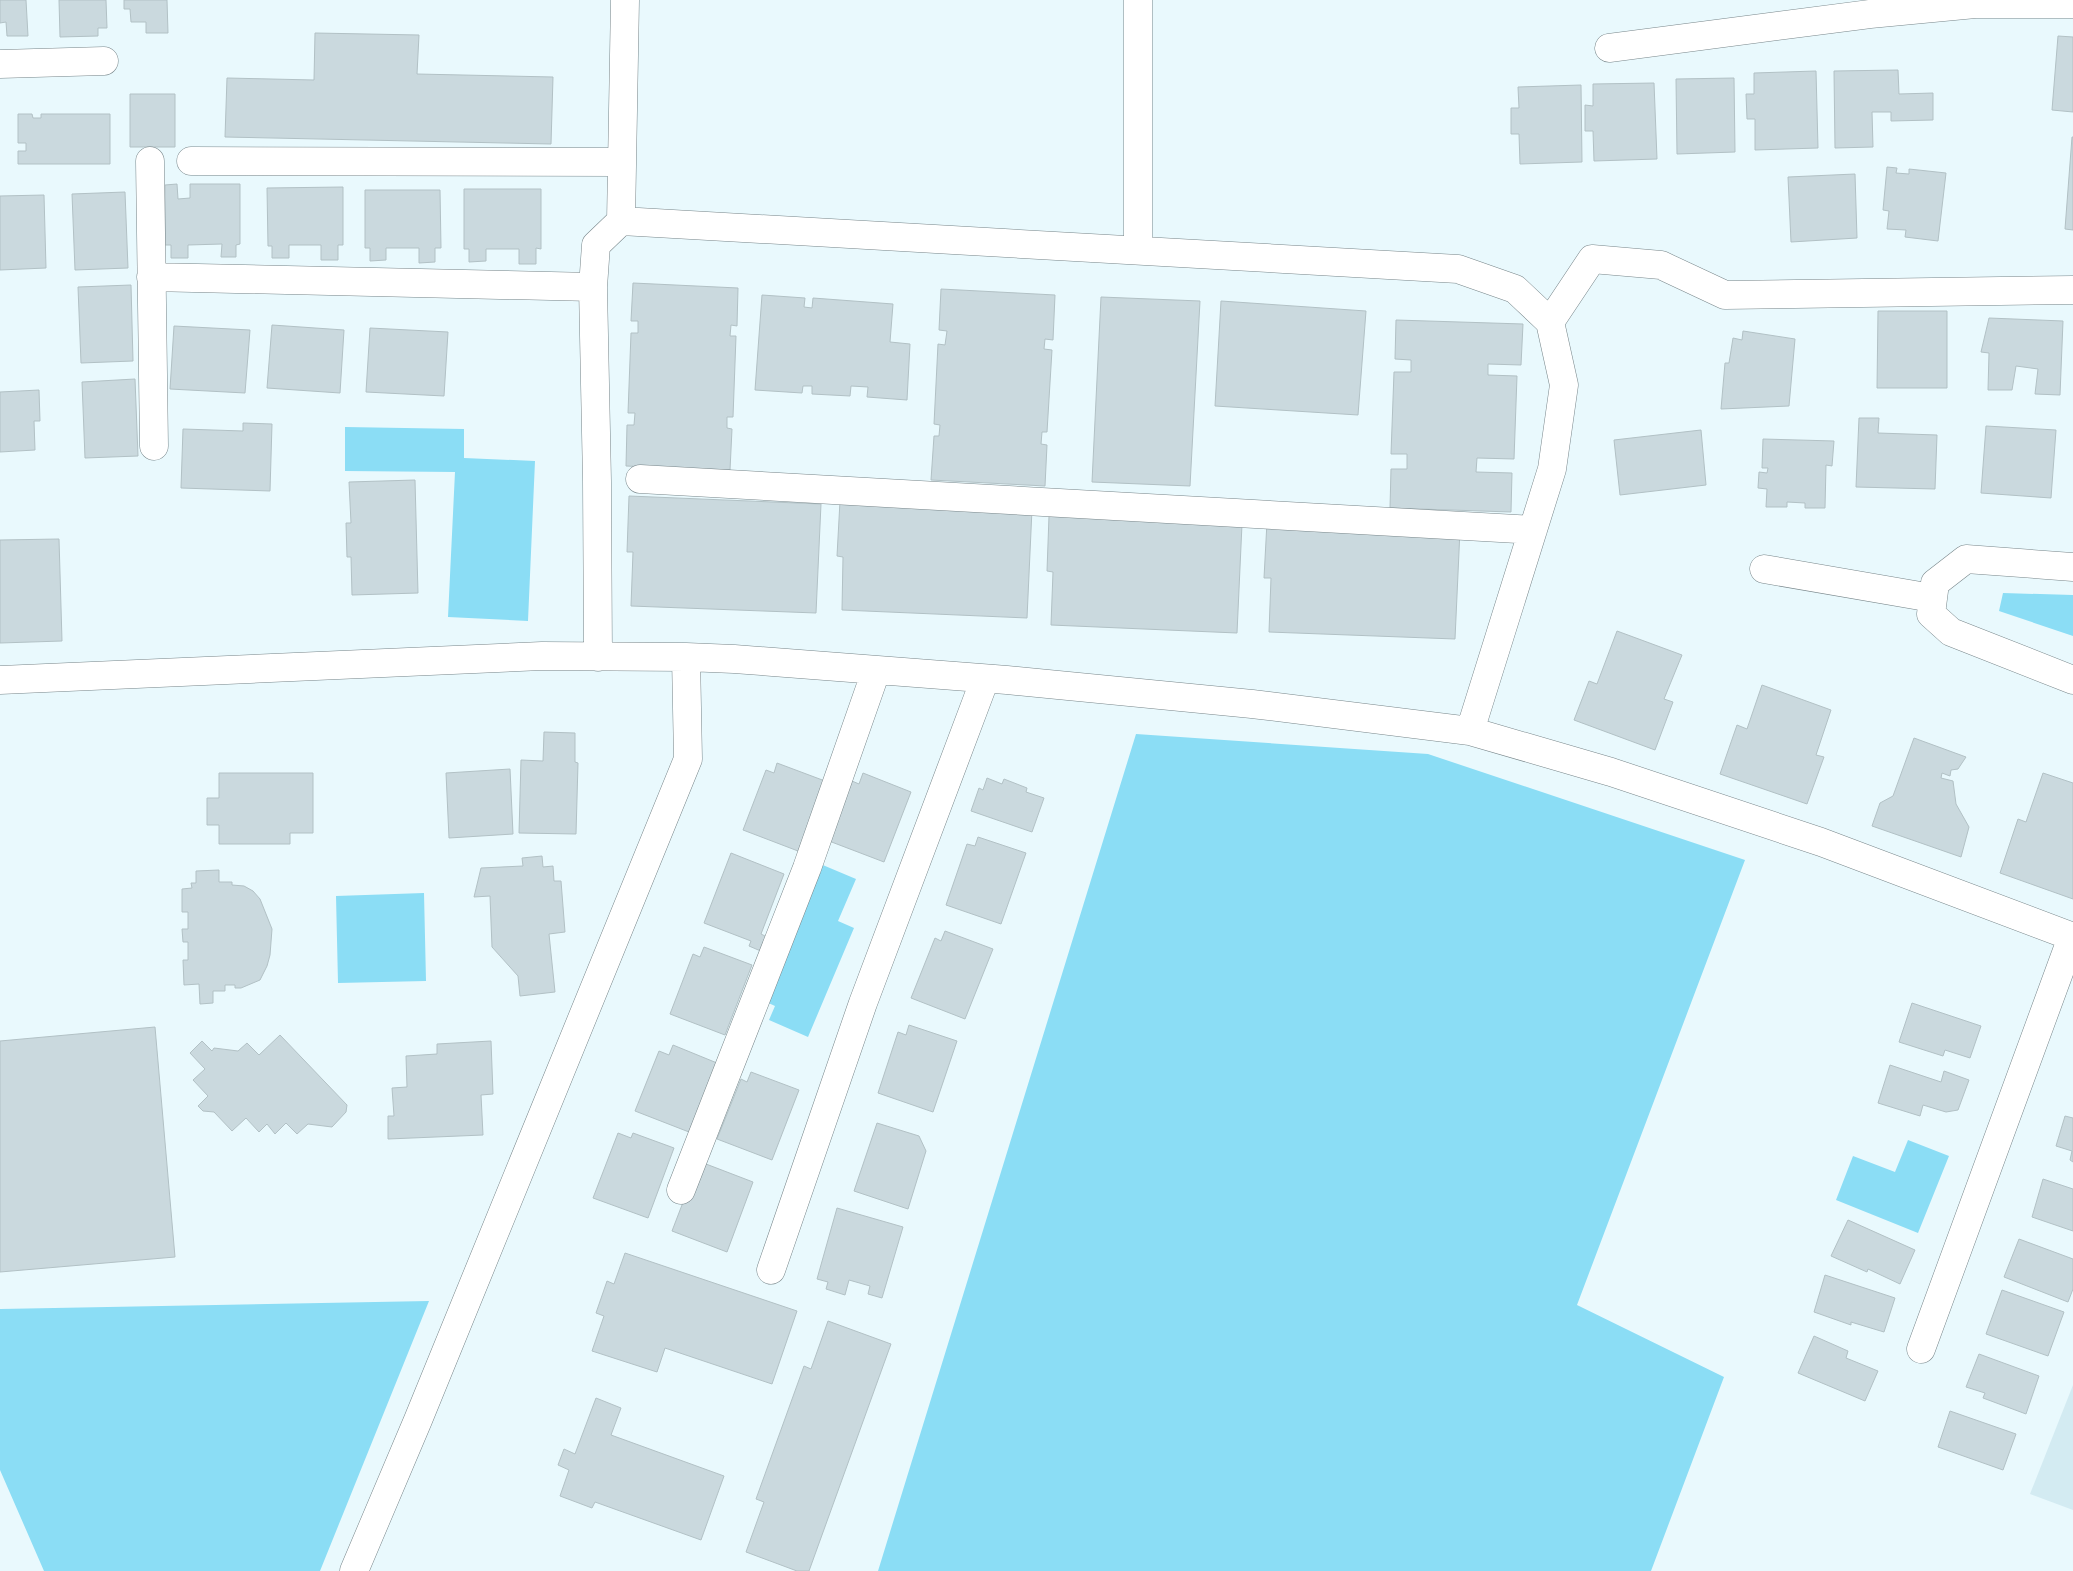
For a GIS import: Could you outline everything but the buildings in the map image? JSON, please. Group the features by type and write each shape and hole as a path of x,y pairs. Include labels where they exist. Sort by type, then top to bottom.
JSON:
{"street":[{"path":"598,657 593,287 596,245 621,221 625,0"},
{"path":"1138,0 1138,250"},
{"path":"1609,48 1870,14 1975,4 2032,2 2073,4"},
{"path":"0,64 104,61"},
{"path":"150,161 154,446"},
{"path":"191,161 622,162"},
{"path":"621,221 1458,269 1515,289 1550,322 1564,385 1552,469 1470,731"},
{"path":"1550,322 1592,259 1661,265 1725,295 2073,290"},
{"path":"152,276 593,287"},
{"path":"640,479 1533,530"},
{"path":"2073,567 1966,559 1935,583 1931,614 1951,632 2073,680"},
{"path":"1764,569 1932,598"},
{"path":"0,680 532,657 686,657 734,659 985,679 1252,704 1470,731 1610,772 1803,836 2072,937 1922,1349"},
{"path":"354,1571 418,1420 688,759 686,657"},
{"path":"681,1190 807,868 876,671"},
{"path":"771,1270 863,1003 985,679"}],"shaded area":[{"path":"345,427 464,429 464,458 535,461 528,621 448,617 455,472 345,471"},
{"path":"2003,593 2073,595 2073,636 1999,611"},
{"path":"1136,734 1428,754 1745,860 1577,1305 1724,1377 1651,1571 878,1571"},
{"path":"818,863 856,879 838,921 854,928 808,1037 769,1020 775,1006 760,999"},
{"path":"424,893 426,981 338,983 336,896"},
{"path":"1908,1140 1949,1156 1918,1233 1836,1200 1853,1156 1895,1172"},
{"path":"429,1301 320,1571 44,1571 0,1470 0,1309"},
{"path":"2073,1385 2073,1510 2030,1494"}]}
